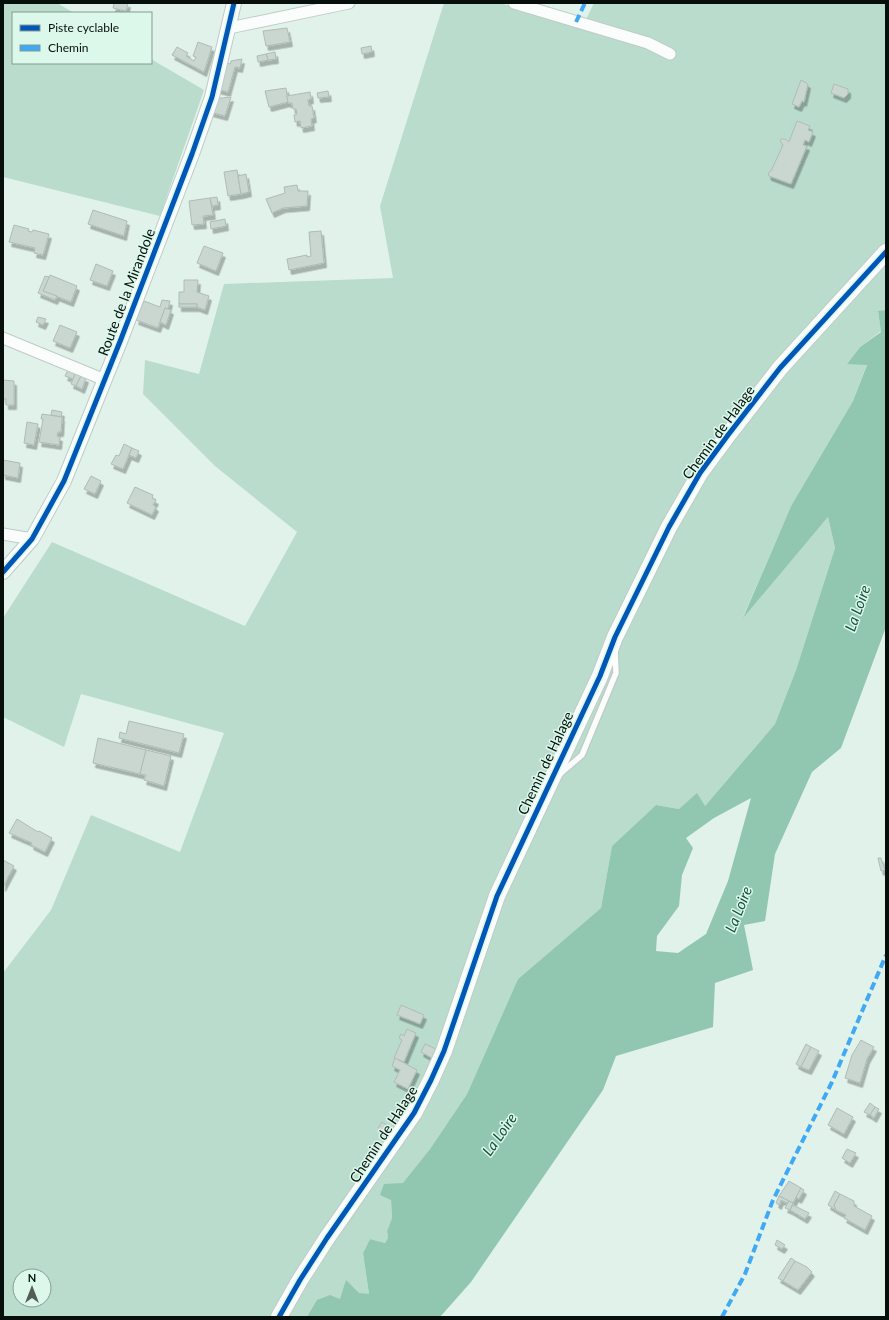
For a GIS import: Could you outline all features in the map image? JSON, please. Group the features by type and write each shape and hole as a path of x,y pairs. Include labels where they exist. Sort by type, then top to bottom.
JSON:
{"main road":[{"name":"Chemin de Halage","path":"279,1317 300,1280 327,1238 414,1113 431,1080 444,1051 497,896 600,676 615,637 669,527 700,473 780,368 886,252"}],"street":[{"name":"Route de la Mirandole","path":"3,572 32,539 64,481 105,380 192,154 212,97 234,3"},
{"path":"229,28 349,3"},
{"path":"514,3 648,43 670,54"},
{"path":"3,338 105,380"},
{"path":"3,534 32,539"}],"shaded area":[{"path":"3,3 57,3 72,12 12,12 12,64 152,64 152,60 204,90 160,216 3,177"},
{"path":"444,3 500,3 582,28 594,3 886,3 886,310 878,312 881,331 860,347 847,364 867,364 853,401 791,506 743,617 828,517 835,548 796,670 775,724 705,806 679,809 656,805 612,846 601,908 518,979 467,1094 430,1149 391,1200 392,1218 387,1231 388,1238 385,1243 370,1239 363,1253 369,1294 354,1295 335,1300 318,1308 307,1317 3,1317 3,973 51,910 91,815 180,852 224,733 81,694 64,747 3,717 3,618 52,542 245,626 297,532 215,466 143,394 145,360 199,374 224,284 393,278 380,206"}],"water":[{"name":"La Loire","path":"886,310 886,627 841,748 812,772 775,854 765,921 744,925 753,970 715,983 713,1027 616,1056 603,1090 471,1282 440,1317 307,1317 317,1300 330,1295 340,1299 346,1280 359,1293 369,1294 363,1253 370,1239 385,1243 388,1238 387,1231 392,1218 391,1200 380,1195 384,1184 403,1183 430,1149 467,1094 518,979 601,908 612,846 656,805 679,809 697,793 705,806 775,724 796,670 835,548 828,517 743,618 791,506 853,401 867,365 847,364 860,347 881,332 878,311","holes":["751,798 728,881 706,934 678,953 656,951 657,936 679,906 682,875 693,848 686,838 714,818"]}],"building":[{"path":"114,3 128,3 126,11 113,8"},
{"path":"287,28 290,42 266,46 263,31"},
{"path":"198,42 212,47 204,72 172,55 177,47 188,53 186,56 194,61 196,57 193,56"},
{"path":"371,46 372,52 362,54 361,48"},
{"path":"275,52 276,59 268,60 266,54"},
{"path":"266,54 268,60 258,62 257,56"},
{"path":"242,59 240,68 235,67 228,92 217,89 226,63 230,64 231,61"},
{"path":"801,80 808,84 804,102 802,101 799,107 792,104"},
{"path":"834,84 848,89 848,94 844,98 831,93"},
{"path":"286,88 288,102 269,107 265,91"},
{"path":"328,91 329,97 318,98 317,93"},
{"path":"310,92 311,99 308,100 309,106 312,106 314,118 311,119 312,126 301,128 300,121 295,122 294,115 297,114 296,109 293,109 292,103 288,103 287,96"},
{"path":"231,97 225,116 210,112 214,99"},
{"path":"797,121 810,126 808,130 813,132 809,142 805,140 803,145 807,146 791,184 769,176 768,173 771,171 783,145 780,141 781,139 785,139 789,142"},
{"path":"237,170 241,194 228,196 224,172"},
{"path":"246,174 249,192 241,194 238,176"},
{"path":"297,185 298,191 308,191 307,206 283,208 272,213 266,199 285,193 284,187"},
{"path":"217,197 218,205 212,206 210,198"},
{"path":"210,198 213,215 203,216 204,224 192,225 189,201"},
{"path":"93,210 127,221 124,236 88,224"},
{"path":"225,219 226,226 211,229 210,222"},
{"path":"14,225 29,229 28,231 32,232 33,230 49,234 43,255 34,253 35,248 9,242"},
{"path":"321,231 324,263 289,270 287,259 307,255 307,257 311,256 309,232"},
{"path":"204,246 223,253 216,271 197,263"},
{"path":"96,264 113,271 107,286 90,280"},
{"path":"50,275 77,286 71,302 43,291"},
{"path":"45,276 49,277 43,291 57,296 55,300 38,293"},
{"path":"184,280 198,280 197,292 209,296 205,310 197,307 197,304 179,304 179,292 184,292"},
{"path":"162,300 170,301 168,309 165,308 158,328 136,320 144,301 160,307"},
{"path":"179,304 197,304 197,307 179,307"},
{"path":"165,308 171,310 166,325 160,322"},
{"path":"38,317 46,319 43,325 36,322"},
{"path":"60,325 77,332 70,348 53,341"},
{"path":"68,370 75,374 73,379 65,376"},
{"path":"75,374 81,376 76,386 71,384"},
{"path":"81,376 86,378 82,389 76,386"},
{"path":"3,380 14,381 14,405 6,405 6,399 3,399"},
{"path":"52,410 62,412 61,417 51,415"},
{"path":"42,414 62,417 61,432 58,432 57,436 60,437 59,445 39,442 43,419 41,419"},
{"path":"27,422 38,424 34,445 24,443"},
{"path":"124,444 132,448 123,469 111,464 116,455 119,456"},
{"path":"132,448 139,451 136,458 129,455"},
{"path":"3,460 20,463 18,478 3,475"},
{"path":"91,476 101,481 95,494 84,489"},
{"path":"135,487 153,495 152,498 156,500 153,505 156,507 152,515 127,503"},
{"path":"129,721 184,734 179,753 119,738 120,732 126,734"},
{"path":"98,738 146,750 140,774 93,763"},
{"path":"146,750 171,756 164,786 144,780 146,775 140,774"},
{"path":"17,819 38,832 39,831 52,838 45,852 31,845 32,843 9,833"},
{"path":"878,858 881,858 885,870 881,871"},
{"path":"3,860 14,866 3,887"},
{"path":"401,1005 424,1015 420,1024 397,1015"},
{"path":"407,1029 416,1033 404,1062 394,1058 402,1040 399,1038 401,1034 404,1036"},
{"path":"861,1040 874,1047 867,1059 860,1083 845,1078 852,1055"},
{"path":"425,1044 436,1049 432,1058 421,1052"},
{"path":"806,1044 811,1047 801,1067 796,1064"},
{"path":"811,1047 819,1051 809,1070 801,1067"},
{"path":"395,1058 417,1070 408,1089 394,1082 400,1070 392,1066"},
{"path":"870,1103 875,1107 870,1115 864,1112"},
{"path":"875,1107 879,1109 874,1118 870,1115"},
{"path":"837,1108 853,1117 844,1134 828,1125"},
{"path":"382,1122 393,1129 389,1136 378,1128"},
{"path":"847,1149 856,1153 850,1163 842,1158"},
{"path":"789,1181 801,1188 793,1203 779,1196"},
{"path":"801,1188 804,1190 799,1199 796,1197"},
{"path":"835,1191 840,1194 834,1205 836,1210 828,1205"},
{"path":"840,1194 854,1201 854,1206 872,1216 865,1230 844,1218 846,1215 836,1210 834,1205"},
{"path":"779,1196 789,1201 787,1203 781,1200 779,1205 776,1203"},
{"path":"789,1201 793,1203 790,1210 785,1208"},
{"path":"793,1205 809,1213 805,1219 790,1210"},
{"path":"777,1240 785,1245 782,1249 775,1245"},
{"path":"791,1258 795,1261 783,1281 778,1278"},
{"path":"795,1261 807,1267 812,1272 798,1290 783,1281"}],"marked path":[{"path":"576,22 585,3"},
{"path":"722,1317 745,1274 773,1200 832,1082 886,955"}],"cycle path":[{"path":"3,572 32,539 64,481 121,339 192,154 212,97 234,3"},
{"path":"279,1317 300,1280 327,1238 414,1113 431,1080 444,1051 497,896 600,676 615,637 669,527 700,473 780,368 886,252"}]}
